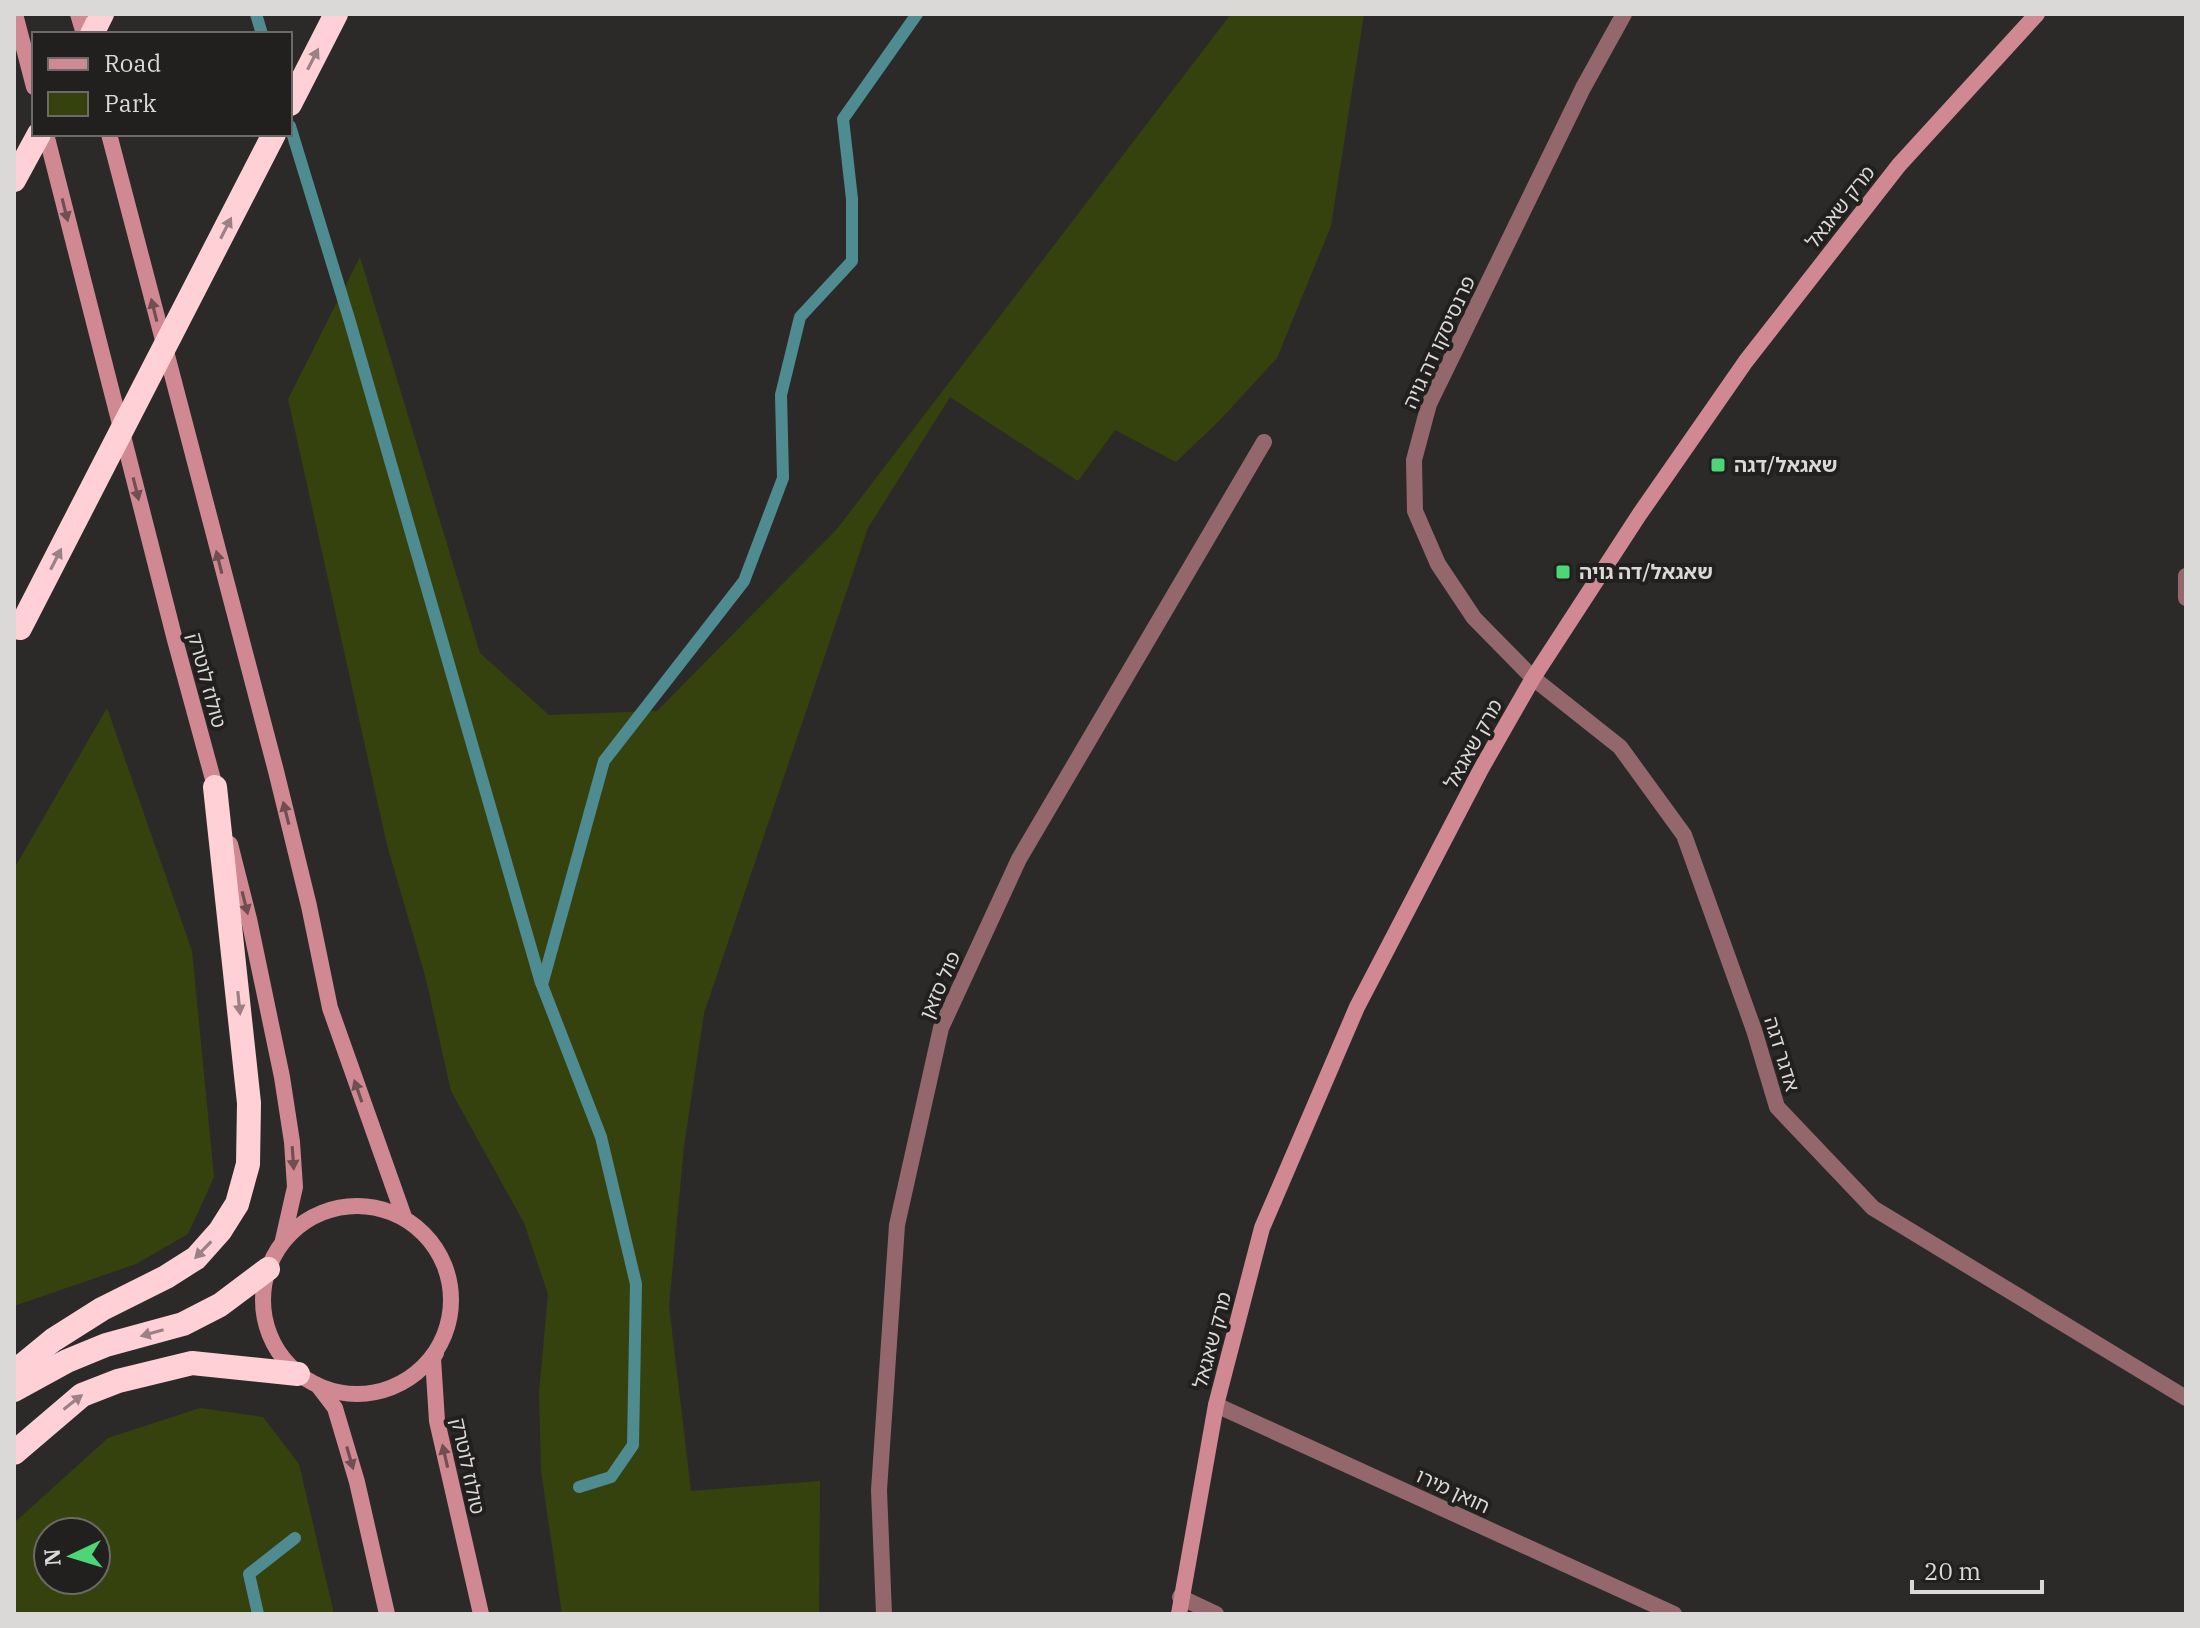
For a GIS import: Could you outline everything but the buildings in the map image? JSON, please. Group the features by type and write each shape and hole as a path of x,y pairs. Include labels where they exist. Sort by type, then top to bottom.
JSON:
{"highway":[{"path":"93,32 102,14"},
{"path":"292,100 336,14"},
{"path":"14,180 38,136"},
{"path":"17,634 273,136"},
{"path":"14,1372 65,1332 196,1258 220,1231 237,1204 248,1164 249,1103 215,787"},
{"path":"14,1390 67,1361 106,1345 183,1324 220,1305 268,1269"},
{"path":"14,1453 82,1395 118,1381 192,1363 298,1374"}],"main road":[{"path":"15,14 32,79"},
{"name":"מרק שאגאל","path":"1179,1605 1216,1405 1262,1228 1357,1007 1481,769 1533,678 1639,515 1746,361 1899,165 2037,14"},
{"name":"טולוז לוטרק","path":"47,136 249,919 282,1077 292,1142 295,1187 283,1240"},
{"name":"טולוז לוטרק","path":"110,136 279,786 330,1008 404,1217"},
{"path":"353,1205 379,1207 404,1217 428,1237 445,1264 452,1295 448,1326 434,1355 411,1378 382,1391 350,1395 319,1387 298,1374 278,1352 266,1326 263,1297 268,1269 283,1240 303,1222 326,1210 353,1205"},
{"name":"טולוז לוטרק","path":"448,1326 433,1358 437,1421 481,1614"},
{"path":"319,1387 335,1408 340,1423 357,1482 387,1614"}],"street":[{"name":"פרנסיסקו דה גויה","path":"1533,678 1474,618 1438,564 1415,511 1414,460 1429,404 1583,88 1624,14"},
{"name":"פול סזאן","path":"884,1614 879,1490 897,1225 941,1028 1019,859 1264,442"},
{"path":"2186,576 2186,598"},
{"name":"אדגר דגה","path":"1533,678 1620,747 1684,835 1754,1030 1777,1107 1873,1208 2186,1398"},
{"name":"חואן מירו","path":"1216,1405 1674,1614"},
{"path":"1179,1605 1216,1614"}],"green space":[{"path":"1231,14 1364,14 1331,226 1277,358 1176,462 1115,430 1078,481 950,397 868,528 704,1013 684,1146 669,1306 691,1491 820,1481 819,1614 562,1614 541,1471 539,1393 548,1294 524,1223 451,1091 426,979 387,845 288,399 360,257 480,653 549,715 657,711 837,529"},
{"path":"107,708 192,951 214,1177 188,1234 136,1264 14,1306 14,869"},
{"path":"200,1408 263,1417 299,1464 334,1614 14,1614 14,1523 108,1438"}],"waterway":[{"path":"256,14 261,32"},
{"path":"579,1487 611,1477 633,1445 636,1284 601,1137 542,985 604,761 744,581 783,478 781,395 800,317 852,261 852,199 843,119 917,14"},
{"path":"292,133 350,322 541,983"},
{"path":"258,1614 249,1574 295,1538"}],"place":[{"name":"שאגאל/דגה","path":"1718,465"},
{"name":"שאגאל/דה גויה","path":"1563,572"}]}
